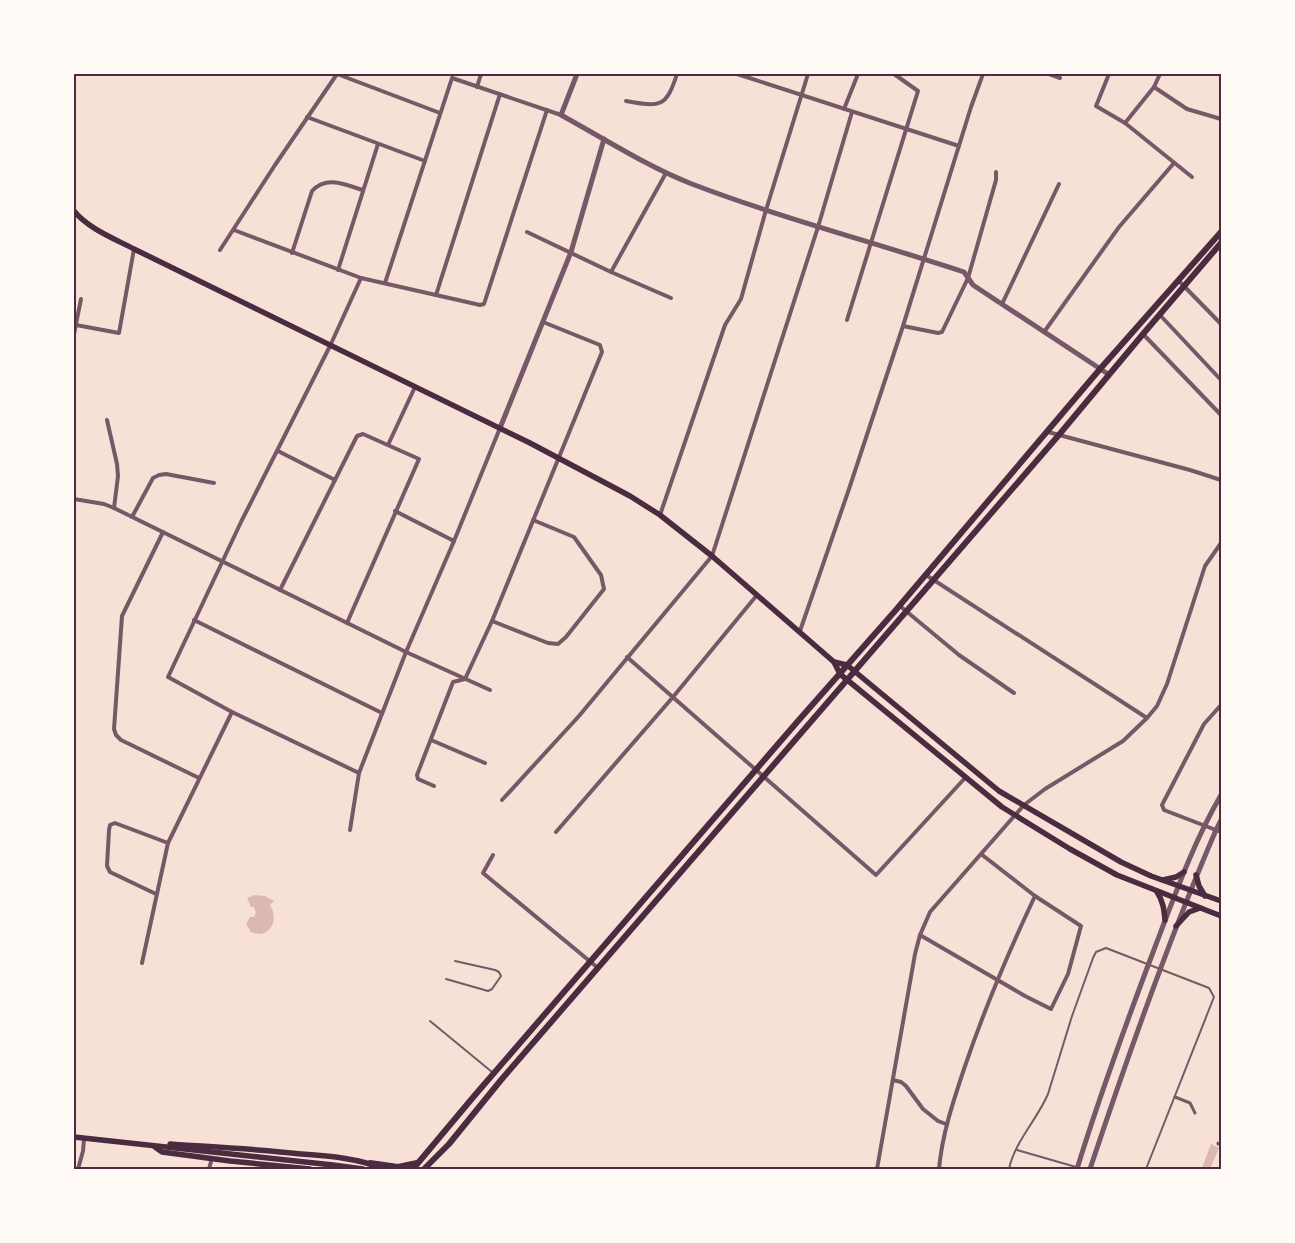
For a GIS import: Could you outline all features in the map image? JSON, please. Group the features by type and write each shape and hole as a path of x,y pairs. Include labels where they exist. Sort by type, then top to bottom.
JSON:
{"main road":[{"path":"74,210 80,218 96,230 559,457 630,496 660,515 712,556 834,662 840,674 996,804 1116,875 1221,916"},
{"path":"424,1169 449,1144 501,1080 1058,436 1159,314 1221,232"},
{"path":"413,1169 756,770 900,606 1100,370 1221,243"},
{"path":"834,662 847,666 999,791 1121,862 1162,881 1221,901"},
{"path":"1162,881 1176,877 1184,872"},
{"path":"1196,875 1199,886 1205,896"},
{"path":"1157,892 1162,898 1165,920"},
{"path":"1176,926 1189,912 1200,908"},
{"path":"74,1137 363,1169"},
{"path":"154,1146 162,1144 235,1147 334,1157 384,1169"},
{"path":"154,1146 162,1152 310,1169"},
{"path":"370,1165 401,1167 418,1163"}],"street":[{"path":"220,250 337,74 440,113"},
{"path":"477,87 481,74"},
{"path":"561,115 577,74"},
{"path":"626,101 654,105 662,102 672,90 677,74"},
{"path":"737,74 959,146"},
{"path":"660,515 725,326 741,299 808,74"},
{"path":"844,109 858,74"},
{"path":"847,320 918,91 894,74"},
{"path":"800,631 904,326 983,74"},
{"path":"1049,74 1060,78"},
{"path":"1109,74 1096,106 1125,123 1192,176"},
{"path":"1125,123 1154,87 1160,74"},
{"path":"385,283 452,78 561,115 666,173 692,185 870,244 964,272 973,285 1108,374"},
{"path":"1154,87 1187,109 1221,119"},
{"path":"436,295 500,94"},
{"path":"234,230 361,278 480,305 484,304 548,110"},
{"path":"502,800 579,716 712,556 818,227 852,112"},
{"path":"307,117 425,161"},
{"path":"350,830 359,773 406,652 454,541 572,252 604,139"},
{"path":"338,270 378,144"},
{"path":"1044,332 1118,228 1174,163"},
{"path":"904,326 940,333 968,278 996,180 996,172"},
{"path":"611,272 666,173"},
{"path":"292,253 312,191 318,185 334,182 363,190"},
{"path":"1002,304 1059,184"},
{"path":"527,232 671,298"},
{"path":"76,325 119,333 134,249"},
{"path":"359,773 232,712 170,679 168,674 330,346 361,278"},
{"path":"1182,283 1221,324"},
{"path":"74,334 80,299"},
{"path":"1159,314 1221,380"},
{"path":"465,679 492,621 602,352 600,346 543,322"},
{"path":"1142,334 1221,415"},
{"path":"388,445 415,387"},
{"path":"107,420 118,476 114,508"},
{"path":"1048,432 1221,480"},
{"path":"280,590 357,436 363,434 418,459 347,623"},
{"path":"278,451 335,480"},
{"path":"132,517 153,478 159,475 166,474 214,483"},
{"path":"74,499 104,504 114,508 406,652 490,690"},
{"path":"395,511 454,541"},
{"path":"492,621 548,643 558,644 566,637 604,589 601,574 574,537 533,520"},
{"path":"163,532 122,616 114,729 116,735 121,740 199,778"},
{"path":"877,1169 915,954 920,935 930,912 1024,806 1045,789 1124,741 1157,706 1167,684 1204,566 1221,543"},
{"path":"926,575 1147,718"},
{"path":"556,832 673,697 757,594"},
{"path":"900,606 959,655 1014,694"},
{"path":"194,620 382,712"},
{"path":"627,656 876,875 965,778"},
{"path":"434,786 418,779 418,771 453,682 465,679"},
{"path":"1218,831 1164,810 1162,802 1204,724 1221,705"},
{"path":"142,963 168,843 232,712"},
{"path":"431,740 486,763"},
{"path":"1079,1169 1116,1050 1173,898 1204,825 1221,795"},
{"path":"1090,1169 1137,1028 1184,902 1218,831 1221,820"},
{"path":"156,894 110,872 107,866 110,825 115,823 168,843"},
{"path":"920,935 1051,1009 1068,974 1081,926 1034,896 981,854"},
{"path":"493,855 483,873 598,968"},
{"path":"939,1169 946,1124 974,1036 1034,896"},
{"path":"894,1080 901,1082 923,1109 946,1124"},
{"path":"1175,1097 1190,1103 1195,1113"},
{"path":"78,1169 84,1138"},
{"path":"209,1169 212,1158"}],"lane":[{"path":"1009,1169 1024,1134 1047,1097 1072,1016 1096,952 1106,948 1209,988 1214,997 1146,1169"},
{"path":"446,979 488,991 492,989 501,976 495,970 455,961"},
{"path":"430,1021 494,1074"},
{"path":"1017,1150 1079,1169"}],"shaded area":[{"path":"254,895 265,896 274,901 270,905 274,917 271,928 268,931 257,934 251,932 246,924 250,917 254,917 256,913 247,898"},
{"path":"1211,1144 1219,1148 1210,1169 1202,1168"}]}
